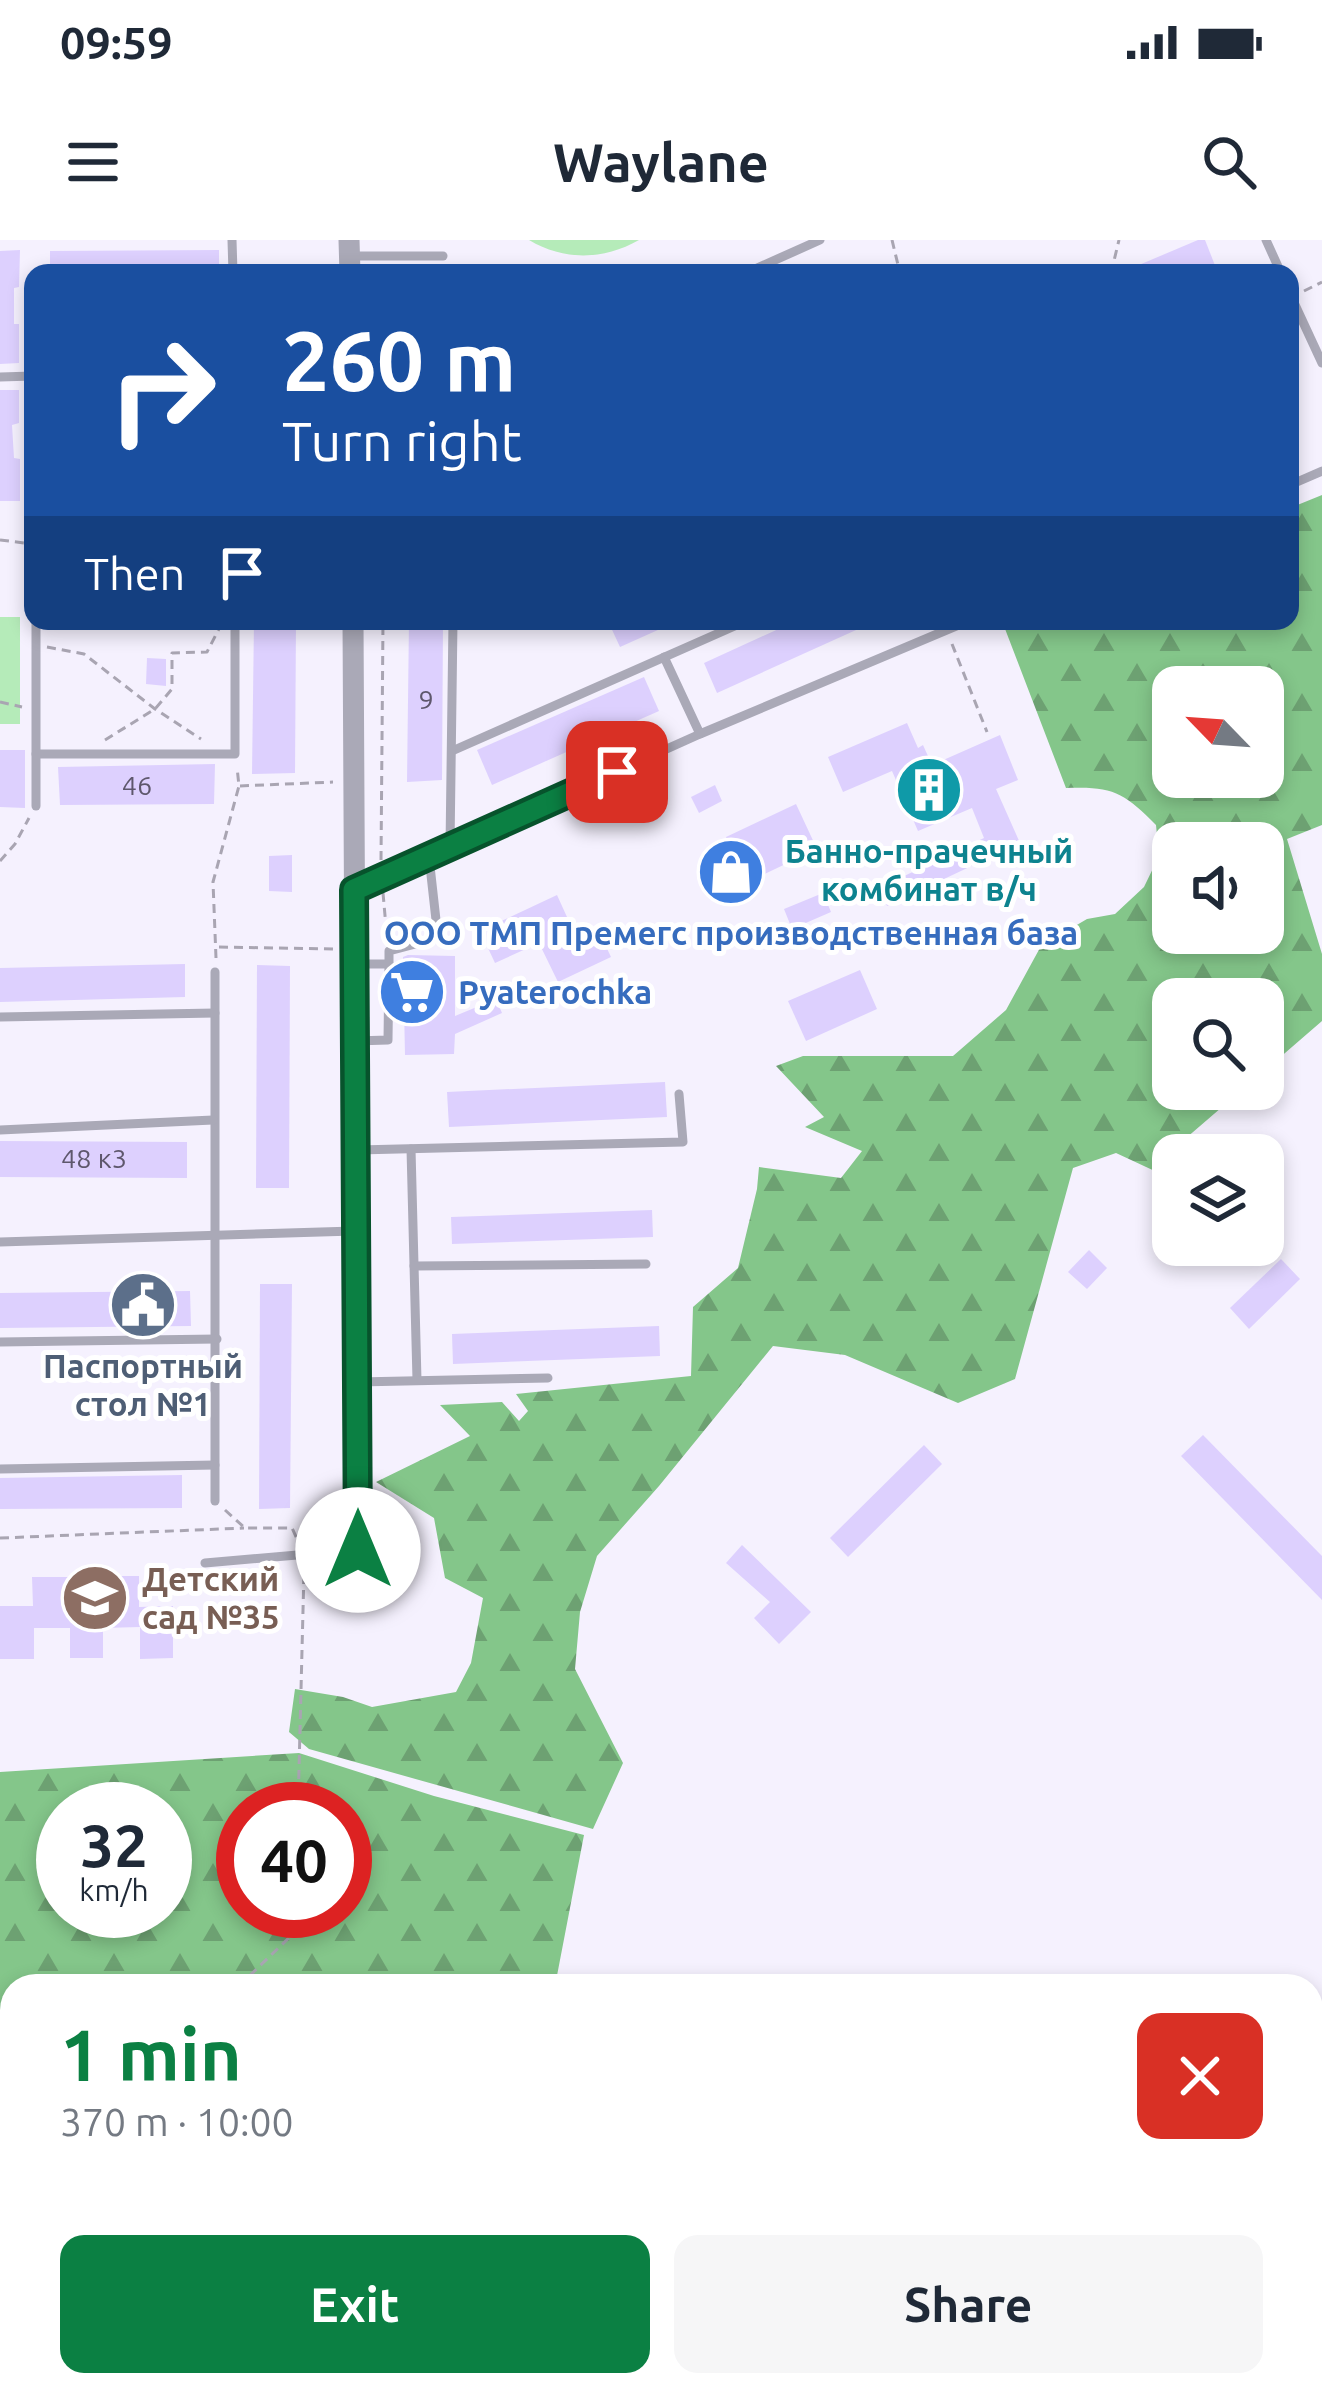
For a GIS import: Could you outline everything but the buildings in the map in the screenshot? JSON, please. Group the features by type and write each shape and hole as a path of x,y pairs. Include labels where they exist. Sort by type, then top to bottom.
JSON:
{"street":[{"path":"353,630 358,1382 364,1558"}],"lane":[{"path":"766,264 820,240"},
{"path":"350,256 443,256"},
{"path":"392,256 392,264"},
{"path":"1299,313 1322,363"},
{"path":"36,630 36,806"},
{"path":"36,754 236,754 235,630"},
{"path":"450,847 453,630"},
{"path":"452,751 726,630"},
{"path":"354,890 700,734 947,630"},
{"path":"664,657 700,734"},
{"path":"356,1041 388,1040 389,951 438,938 429,857"},
{"path":"355,957 389,964"},
{"path":"215,972 215,1501"},
{"path":"0,1017 215,1013"},
{"path":"356,1150 683,1142 679,1094"},
{"path":"0,1130 213,1120"},
{"path":"410,1150 417,1380"},
{"path":"0,1242 357,1231"},
{"path":"414,1266 646,1264"},
{"path":"0,1342 217,1340"},
{"path":"358,1382 548,1378"},
{"path":"0,1469 215,1465"},
{"path":"205,1563 304,1554 364,1558"}],"path":[{"path":"84,754 155,709 172,688 172,653 207,652 218,630"},
{"path":"383,630 381,878 389,951"},
{"path":"947,630 987,732"},
{"path":"36,645 85,654 222,754"},
{"path":"0,702 36,716"},
{"path":"215,972 213,882 239,786 236,754"},
{"path":"239,786 354,782"},
{"path":"0,860 15,844 36,806"},
{"path":"217,947 355,957"},
{"path":"215,1501 245,1528"},
{"path":"0,1538 292,1528 304,1554 299,1782"},
{"path":"251,1974 289,1938"}],"green space":[{"path":"529,240 639,240 612,251 570,255"},
{"path":"1322,495 1322,825 1287,839 1322,954 1322,1021 1284,1054 1284,978 1152,978 1152,1110 1219,1110 1191,1134 1152,1134 1152,1170 1116,1153 1073,1168 1015,1379 958,1403 845,1355 773,1346 597,1556 580,1612 575,1669 623,1763 593,1829 309,1749 289,1732 295,1689 372,1707 456,1692 471,1663 483,1598 445,1578 434,1518 376,1482 470,1436 440,1405 502,1402 519,1421 528,1411 516,1394 691,1376 693,1307 738,1268 759,1167 841,1178 862,1151 805,1127 824,1117 776,1066 803,1056 953,1056 1006,1010 1041,946 1087,919 1115,914 1144,887 1152,870 1152,954 1284,954 1284,822 1153,822 1116,793 1066,788 1005,630 1299,630 1299,504"},
{"path":"0,617 20,617 20,724 0,724"},
{"path":"299,1753 434,1796 584,1835 557,1974 0,1974 0,1772"}],"place":[{"name":"Банно-прачечный комбинат в/ч","path":"929,790"},
{"name":"ООО ТМП Премегс производственная база","path":"731,872"},
{"name":"Pyaterochka","path":"412,992"},
{"name":"Паспортный стол №1","path":"143,1305"},
{"name":"Детский сад №35","path":"95,1598"}],"route":[{"path":"358,1550 354,890 617,772"}]}
